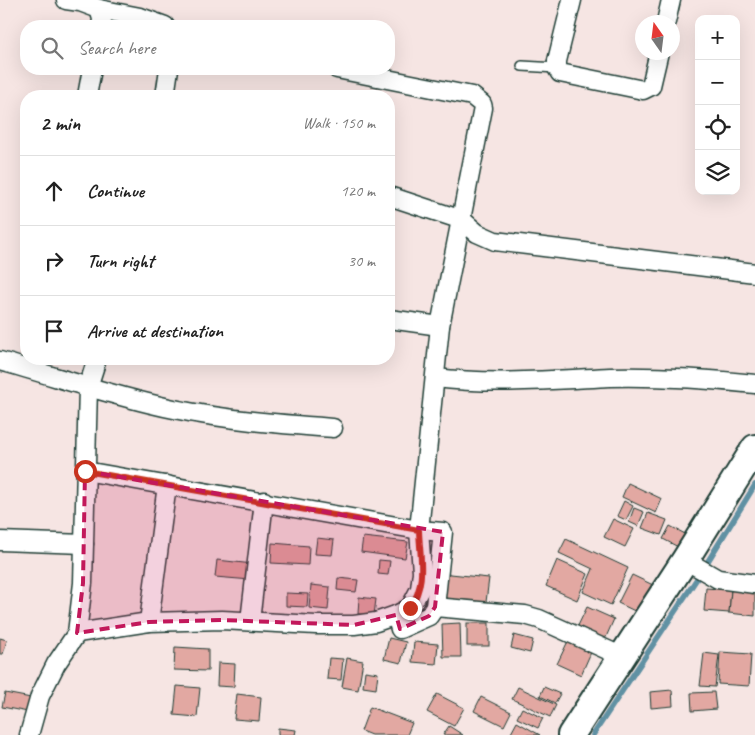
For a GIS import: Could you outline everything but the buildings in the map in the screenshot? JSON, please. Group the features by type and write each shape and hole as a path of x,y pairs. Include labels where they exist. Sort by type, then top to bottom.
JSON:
{"street":[{"path":"66,0 80,2 100,18 140,17 148,20"},
{"path":"572,0 557,68 560,72 643,90 651,86 657,60"},
{"path":"668,15 671,0"},
{"path":"88,90 91,75"},
{"path":"166,90 168,75"},
{"path":"77,633 149,622 250,621 354,625 376,622 396,616 410,608 420,589 422,572 419,530 440,326 483,111 482,104 472,96 367,75"},
{"path":"395,198 462,220 477,233 495,241 755,273"},
{"path":"395,320 440,326"},
{"path":"0,362 175,410 258,422 333,428"},
{"path":"29,735 40,696 56,664 77,633 83,583 88,387 95,365"},
{"path":"435,378 467,382 612,377 686,378 755,384"},
{"path":"571,735 623,658 755,448"},
{"path":"85,471 264,501 419,530 443,532 434,607 429,616 400,628 396,616"},
{"path":"149,622 167,485"},
{"path":"250,621 264,501"},
{"path":"0,541 84,544"},
{"path":"685,560 718,578 755,584"},
{"path":"434,607 525,615 539,619 623,658"}],"lane":[{"path":"522,66 557,68"}],"highlighted area":[{"path":"85,471 443,532 435,607 429,616 400,629 396,615 354,625 222,620 149,622 77,633 83,583"}],"waterway":[{"path":"593,735 700,574 755,485"}],"route":[{"path":"85,471 334,513 419,530 422,572 420,589 410,608"}]}
